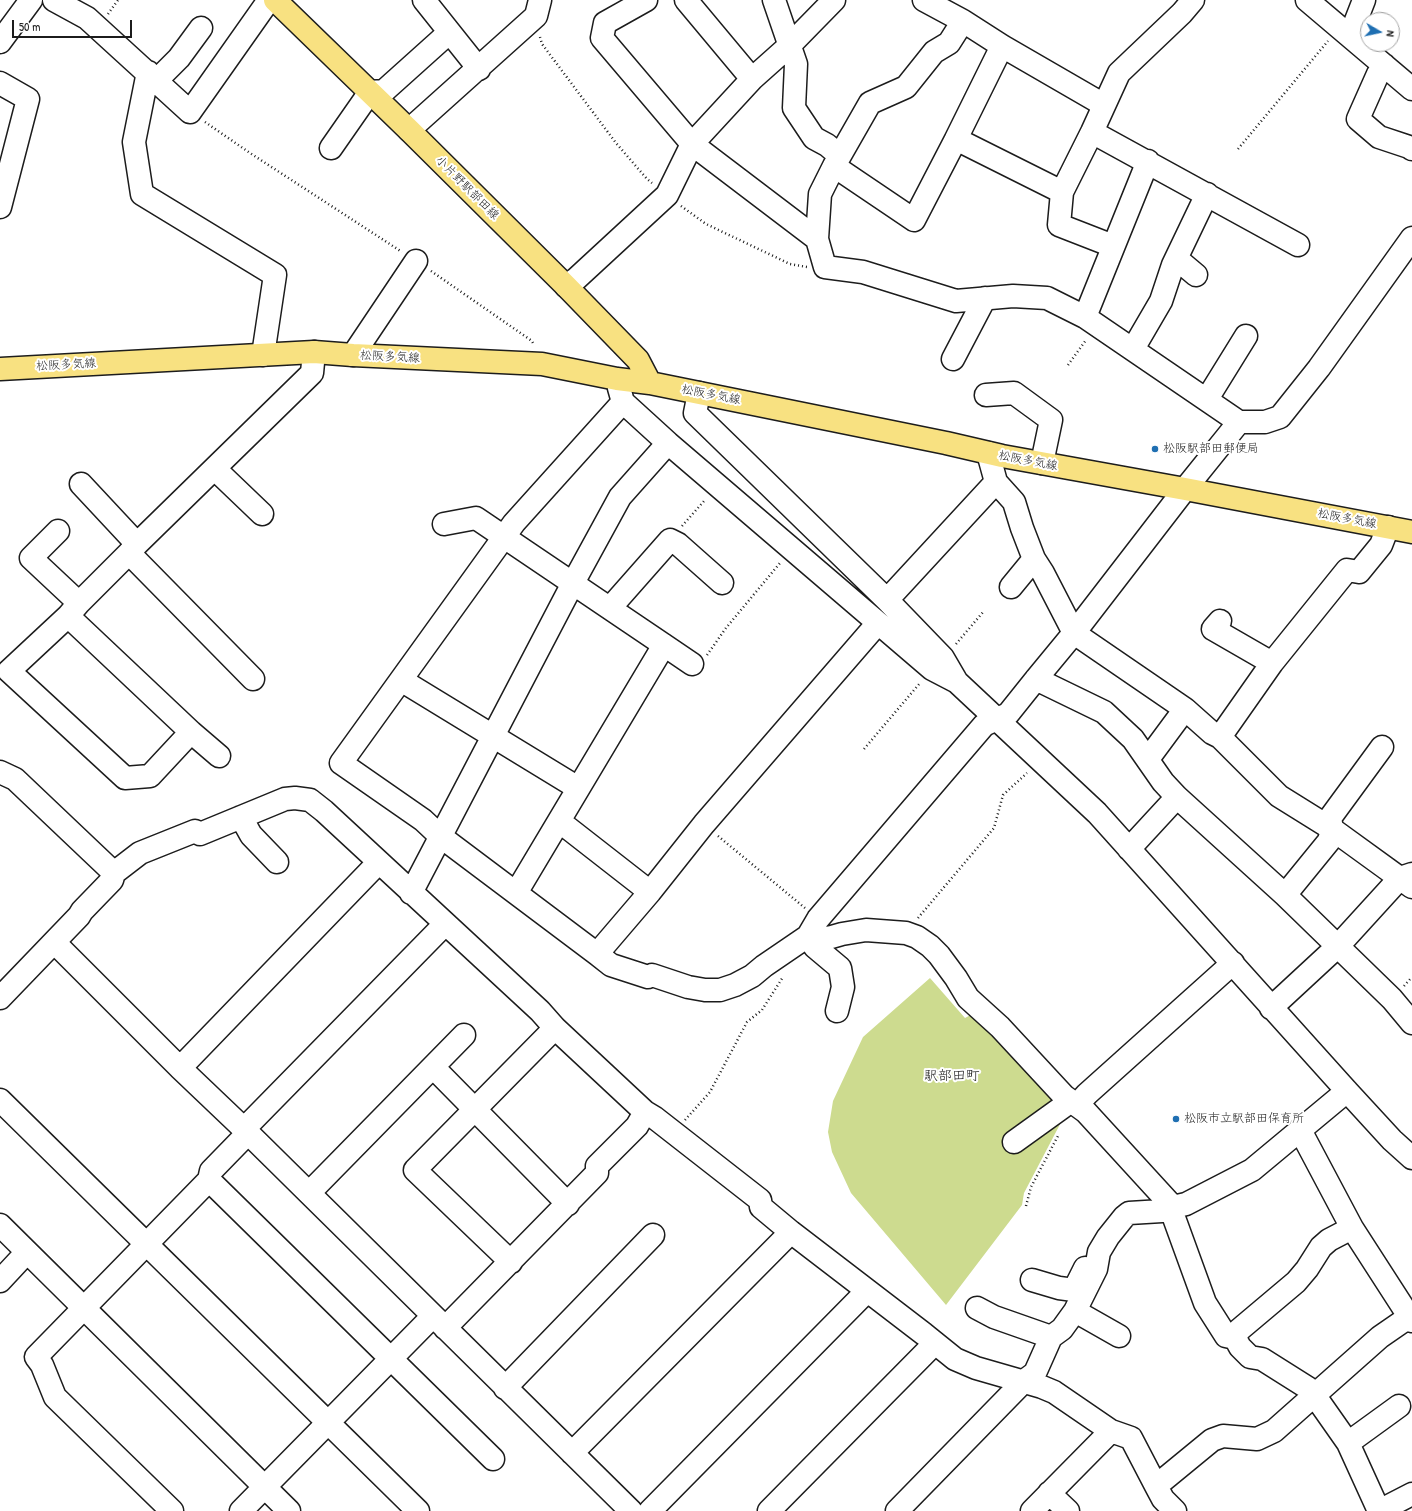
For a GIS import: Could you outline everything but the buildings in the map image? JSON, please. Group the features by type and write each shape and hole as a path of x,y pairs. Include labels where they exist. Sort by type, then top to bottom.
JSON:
{"main road":[{"name":"小片野駅部田線","path":"275,0 409,130 566,286 638,360 650,383"},
{"name":"松阪多気線","path":"0,369 314,352 542,364 617,379 650,383 1042,464 1185,489 1412,532"}],"street":[{"path":"0,42 31,0"},
{"path":"54,0 87,18 190,112 269,0"},
{"path":"424,0 479,68"},
{"path":"409,130 536,16 540,0"},
{"path":"646,0 605,23 602,38 692,144 817,239"},
{"path":"686,0 752,79"},
{"path":"774,0 796,64 794,108 814,138 827,145 837,161 914,220 1002,46"},
{"path":"566,286 576,279 667,195 692,144 752,79 789,46 834,0"},
{"path":"926,0 1104,105"},
{"path":"1113,246 1059,225 1062,192 1119,73 1182,13 1193,0"},
{"path":"1307,0 1412,89"},
{"path":"1345,31 1364,0"},
{"path":"963,21 949,43 934,52 906,87 870,103 837,161 820,194 817,239 825,267 863,272 956,301 1013,296 1047,298 1091,321 1239,422 1266,422 1280,416 1405,260 1412,238"},
{"path":"201,28 179,58 152,76 134,142 142,194 275,275 264,355"},
{"path":"331,148 370,92 384,91 443,38"},
{"path":"1384,65 1378,74 1358,119 1379,137 1409,146 1412,149"},
{"path":"0,83 28,99 0,207"},
{"path":"1092,132 1148,161 1298,245"},
{"path":"956,139 1062,192"},
{"path":"1091,321 1113,246 1148,161"},
{"path":"1133,349 1161,301 1176,259 1207,194"},
{"path":"1176,259 1196,275"},
{"path":"353,355 416,261"},
{"path":"953,359 985,298"},
{"path":"1207,399 1246,336"},
{"path":"191,732 150,776 125,778 5,675 74,609 133,548 312,373 314,352"},
{"path":"617,379 623,402 668,443 932,669 957,682"},
{"path":"699,393 695,413 887,600 943,658 957,682 996,720 1098,813 1271,1008 1392,1140 1412,1158"},
{"path":"986,396 1014,393 1051,420 1042,464"},
{"path":"623,402 504,536 341,763 423,820 440,836 611,965 648,977 652,975 688,987 705,990 720,990 735,985 752,976 813,928 984,725 1008,714 1074,633 1185,489 1239,422"},
{"path":"411,893 573,583 620,497 668,443"},
{"path":"988,453 996,482 1014,502 1034,559 1043,572 1074,633 1185,709 1220,737 1279,796 1332,829 1408,880 1271,1008"},
{"path":"215,469 262,514"},
{"path":"887,600 996,482"},
{"path":"80,484 133,548 253,679"},
{"path":"444,524 476,518 664,644 699,660"},
{"path":"1220,737 1272,663 1347,570 1359,572 1381,545 1388,527"},
{"path":"58,531 31,558 74,609 191,732 219,756"},
{"path":"610,608 670,540 678,544 722,583"},
{"path":"1011,588 1034,559"},
{"path":"853,601 870,584"},
{"path":"1220,620 1213,629 1272,663"},
{"path":"598,954 704,824 878,623"},
{"path":"516,893 664,644"},
{"path":"1036,679 1104,712 1133,740 1163,782 1177,797 1285,895 1392,999 1412,1023"},
{"path":"401,680 578,788"},
{"path":"1148,759 1185,709"},
{"path":"1285,895 1329,841 1332,829 1330,818 1382,747"},
{"path":"0,772 15,779 114,873"},
{"path":"1129,849 1177,797"},
{"path":"0,998 112,880 114,873 140,853 194,831 200,834 285,799 295,798 310,800 324,811 540,1011 555,1028 657,1120 760,1200 762,1207 791,1232 963,1364 1024,1381 1054,1392 1111,1431 1131,1438 1162,1502 1212,1440 1223,1436 1257,1440 1274,1431 1380,1337 1410,1319 1352,1228 1300,1130"},
{"path":"241,817 251,835 277,862"},
{"path":"559,821 650,892"},
{"path":"180,1068 379,862"},
{"path":"172,1511 55,1398 42,1365 36,1357 209,1180 211,1171 246,1131 445,924"},
{"path":"813,928 828,938 866,930 906,933 930,946 939,955 956,978 968,998 1000,1027 1064,1096 1086,1112 1173,1207 1173,1216 1205,1303 1226,1336 1235,1338 1240,1347 1250,1357 1262,1359 1308,1388 1315,1396 1348,1443 1379,1511 1412,1494"},
{"path":"813,928 815,948 840,968 843,987 837,1011"},
{"path":"54,942 180,1068 246,1131 631,1511"},
{"path":"1014,1142 1087,1094 1233,964"},
{"path":"511,1262 415,1170 555,1028"},
{"path":"309,1194 464,1035"},
{"path":"433,1067 568,1204"},
{"path":"897,1511 1024,1381 1035,1372 1051,1338 1062,1329 1075,1311 1096,1269 1100,1252 1108,1237 1129,1213 1162,1211 1186,1204 1252,1170 1347,1091"},
{"path":"0,1100 418,1511"},
{"path":"241,1511 329,1423 390,1359 439,1322 511,1262 597,1173 597,1166 637,1126 657,1120"},
{"path":"209,1180 493,1459"},
{"path":"0,1225 289,1511"},
{"path":"1235,1338 1239,1330 1296,1282 1307,1269 1321,1247 1329,1240 1352,1228"},
{"path":"572,1453 791,1232"},
{"path":"505,1388 653,1235"},
{"path":"0,1281 27,1252"},
{"path":"1032,1280 1059,1288 1074,1290 1086,1266 1100,1252"},
{"path":"650,1511 867,1291"},
{"path":"977,1308 994,1317 1051,1338"},
{"path":"1075,1311 1119,1336"},
{"path":"769,1511 935,1343"},
{"path":"1348,1443 1399,1406"},
{"path":"1032,1511 1111,1431"},
{"path":"1049,1493 1068,1511"}],"path":[{"path":"1238,149 1345,31"},
{"path":"190,112 250,153 416,261 532,341 542,364"},
{"path":"1068,365 1091,321"},
{"path":"670,540 718,486"},
{"path":"699,660 792,549"},
{"path":"906,933 994,828 1003,795 1041,760"},
{"path":"704,824 813,928"},
{"path":"657,1120 686,1119 710,1092 747,1022 762,1010 785,974"},
{"path":"1026,1206 1031,1187 1060,1132"}],"green space":[{"path":"930,978 965,1018 978,1011 1068,1109 1024,1193 1022,1205 946,1305 851,1193 832,1152 828,1132 833,1101 863,1037"}],"place":[{"name":"松阪駅部田郵便局","path":"1155,449"},
{"name":"松阪市立駅部田保育所","path":"1176,1119"}],"district":[{"name":"駅部田町","path":"952,1076"}]}
